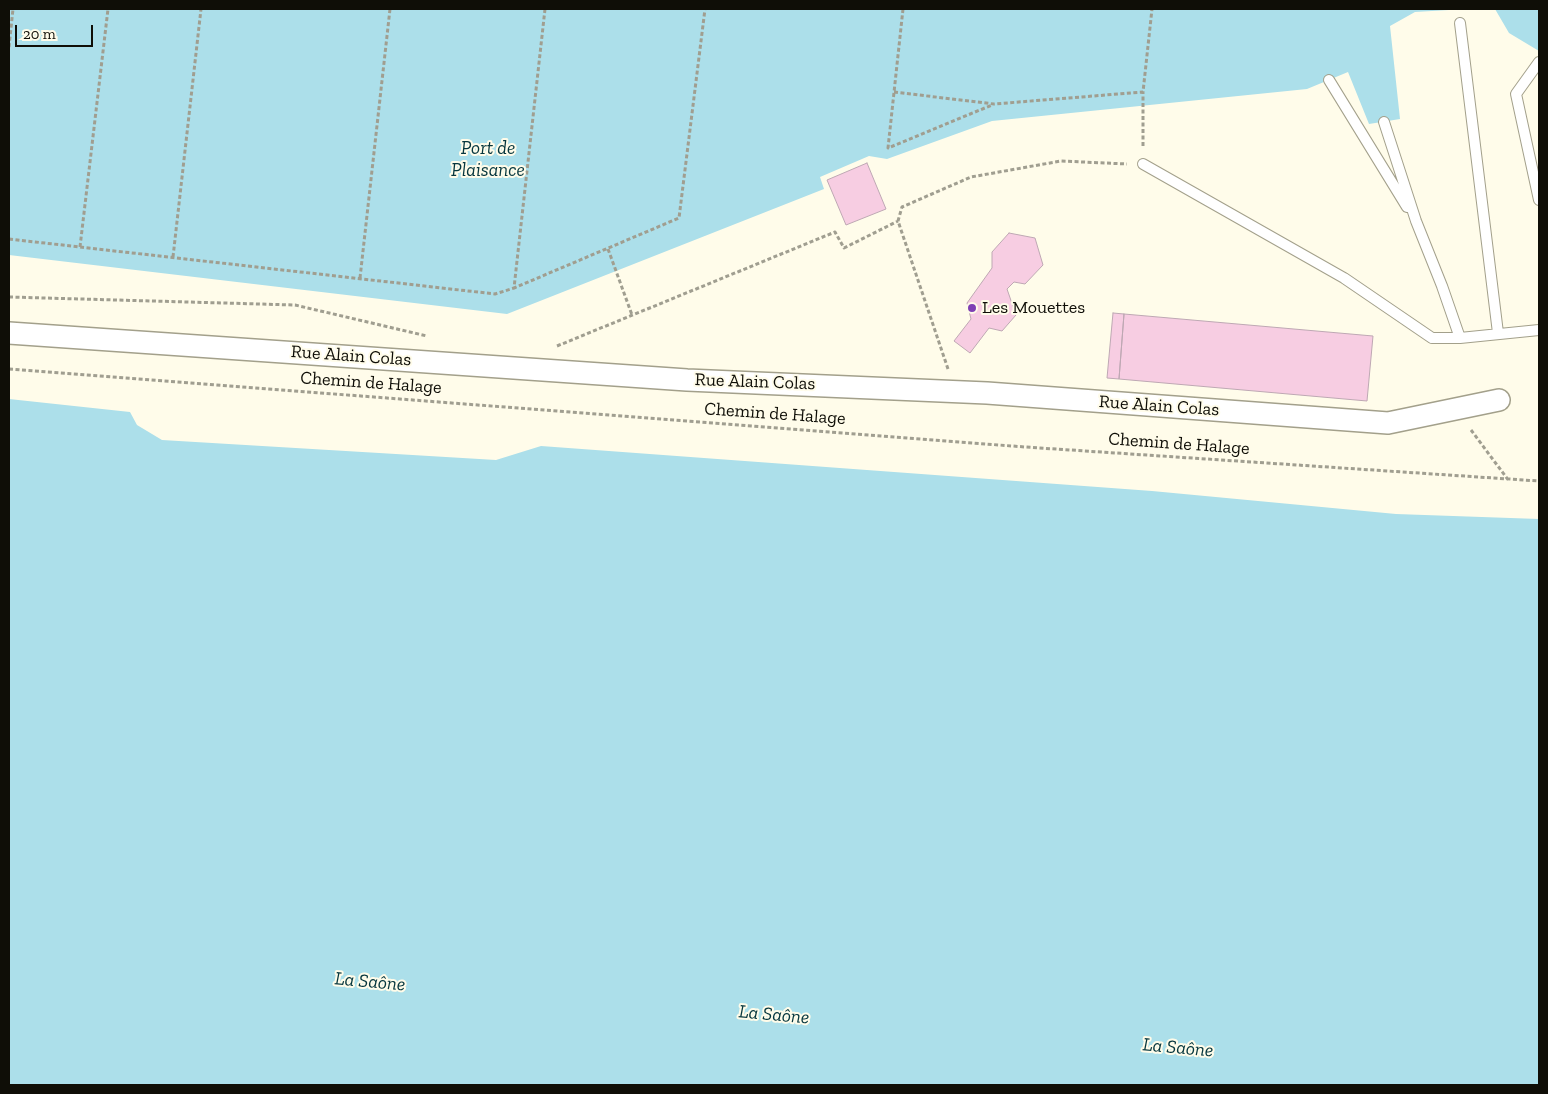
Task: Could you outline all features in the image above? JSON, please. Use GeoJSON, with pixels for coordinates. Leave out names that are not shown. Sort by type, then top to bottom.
{"type":"FeatureCollection","features":[{"type":"Feature","properties":{"kind":"street","name":"Rue Alain Colas"},"geometry":{"type":"LineString","coordinates":[[9,332],[687,380],[953,391],[1388,423],[1499,400]]}},
{"type":"Feature","properties":{"kind":"lane"},"geometry":{"type":"LineString","coordinates":[[1460,23],[1498,333]]}},
{"type":"Feature","properties":{"kind":"lane"},"geometry":{"type":"LineString","coordinates":[[1539,62],[1516,94],[1539,200]]}},
{"type":"Feature","properties":{"kind":"lane"},"geometry":{"type":"LineString","coordinates":[[1328,80],[1416,221]]}},
{"type":"Feature","properties":{"kind":"lane"},"geometry":{"type":"LineString","coordinates":[[1384,122],[1416,221],[1460,338]]}},
{"type":"Feature","properties":{"kind":"lane"},"geometry":{"type":"LineString","coordinates":[[1143,164],[1344,278],[1432,338],[1460,338],[1539,330]]}},
{"type":"Feature","properties":{"kind":"path"},"geometry":{"type":"LineString","coordinates":[[9,47],[13,9]]}},
{"type":"Feature","properties":{"kind":"path"},"geometry":{"type":"LineString","coordinates":[[80,247],[108,9]]}},
{"type":"Feature","properties":{"kind":"path"},"geometry":{"type":"LineString","coordinates":[[173,258],[201,9]]}},
{"type":"Feature","properties":{"kind":"path"},"geometry":{"type":"LineString","coordinates":[[360,278],[390,9]]}},
{"type":"Feature","properties":{"kind":"path"},"geometry":{"type":"LineString","coordinates":[[514,288],[544,9]]}},
{"type":"Feature","properties":{"kind":"path"},"geometry":{"type":"LineString","coordinates":[[9,239],[495,294],[514,288],[679,218],[704,9]]}},
{"type":"Feature","properties":{"kind":"path"},"geometry":{"type":"LineString","coordinates":[[904,9],[888,148],[994,104]]}},
{"type":"Feature","properties":{"kind":"path"},"geometry":{"type":"LineString","coordinates":[[953,391],[927,303],[898,221],[902,207],[971,178],[1061,161],[1143,164],[1143,92],[1152,9]]}},
{"type":"Feature","properties":{"kind":"path"},"geometry":{"type":"LineString","coordinates":[[894,92],[994,104],[1143,92]]}},
{"type":"Feature","properties":{"kind":"path"},"geometry":{"type":"LineString","coordinates":[[554,348],[835,232],[844,248],[898,221]]}},
{"type":"Feature","properties":{"kind":"path"},"geometry":{"type":"LineString","coordinates":[[608,249],[632,315]]}},
{"type":"Feature","properties":{"kind":"path"},"geometry":{"type":"LineString","coordinates":[[9,297],[295,305],[428,337]]}},
{"type":"Feature","properties":{"kind":"path","name":"Chemin de Halage"},"geometry":{"type":"LineString","coordinates":[[9,369],[1035,448],[1539,482]]}},
{"type":"Feature","properties":{"kind":"path"},"geometry":{"type":"LineString","coordinates":[[1456,409],[1509,481]]}},
{"type":"Feature","properties":{"kind":"water","name":"Port de Plaisance"},"geometry":{"type":"Polygon","coordinates":[[[9,9],[1466,9],[1415,12],[1390,26],[1400,119],[1369,124],[1348,72],[1307,89],[992,121],[887,159],[869,156],[820,177],[824,189],[507,314],[9,255],[9,9]]]}},
{"type":"Feature","properties":{"kind":"water"},"geometry":{"type":"Polygon","coordinates":[[[1495,9],[1539,9],[1539,51],[1509,33],[1495,9]]]}},
{"type":"Feature","properties":{"kind":"water","name":"La Saône"},"geometry":{"type":"Polygon","coordinates":[[[9,399],[130,412],[137,425],[162,440],[496,460],[541,446],[1152,491],[1396,514],[1539,519],[1539,1085],[9,1085],[9,399]]]}},
{"type":"Feature","properties":{"kind":"building"},"geometry":{"type":"Polygon","coordinates":[[[867,163],[886,209],[846,225],[827,180],[867,163]]]}},
{"type":"Feature","properties":{"kind":"building"},"geometry":{"type":"Polygon","coordinates":[[[1009,233],[1035,238],[1043,265],[1025,284],[1014,282],[1007,289],[1016,315],[1002,331],[989,328],[970,353],[954,341],[971,319],[967,303],[992,268],[992,252],[1009,233]]]}},
{"type":"Feature","properties":{"kind":"building"},"geometry":{"type":"Polygon","coordinates":[[[1113,313],[1124,314],[1119,379],[1107,378],[1113,313]]]}},
{"type":"Feature","properties":{"kind":"building"},"geometry":{"type":"Polygon","coordinates":[[[1124,314],[1373,336],[1367,401],[1119,379],[1124,314]]]}},
{"type":"Feature","properties":{"kind":"place","name":"Les Mouettes"},"geometry":{"type":"Point","coordinates":[972,308]}}]}
